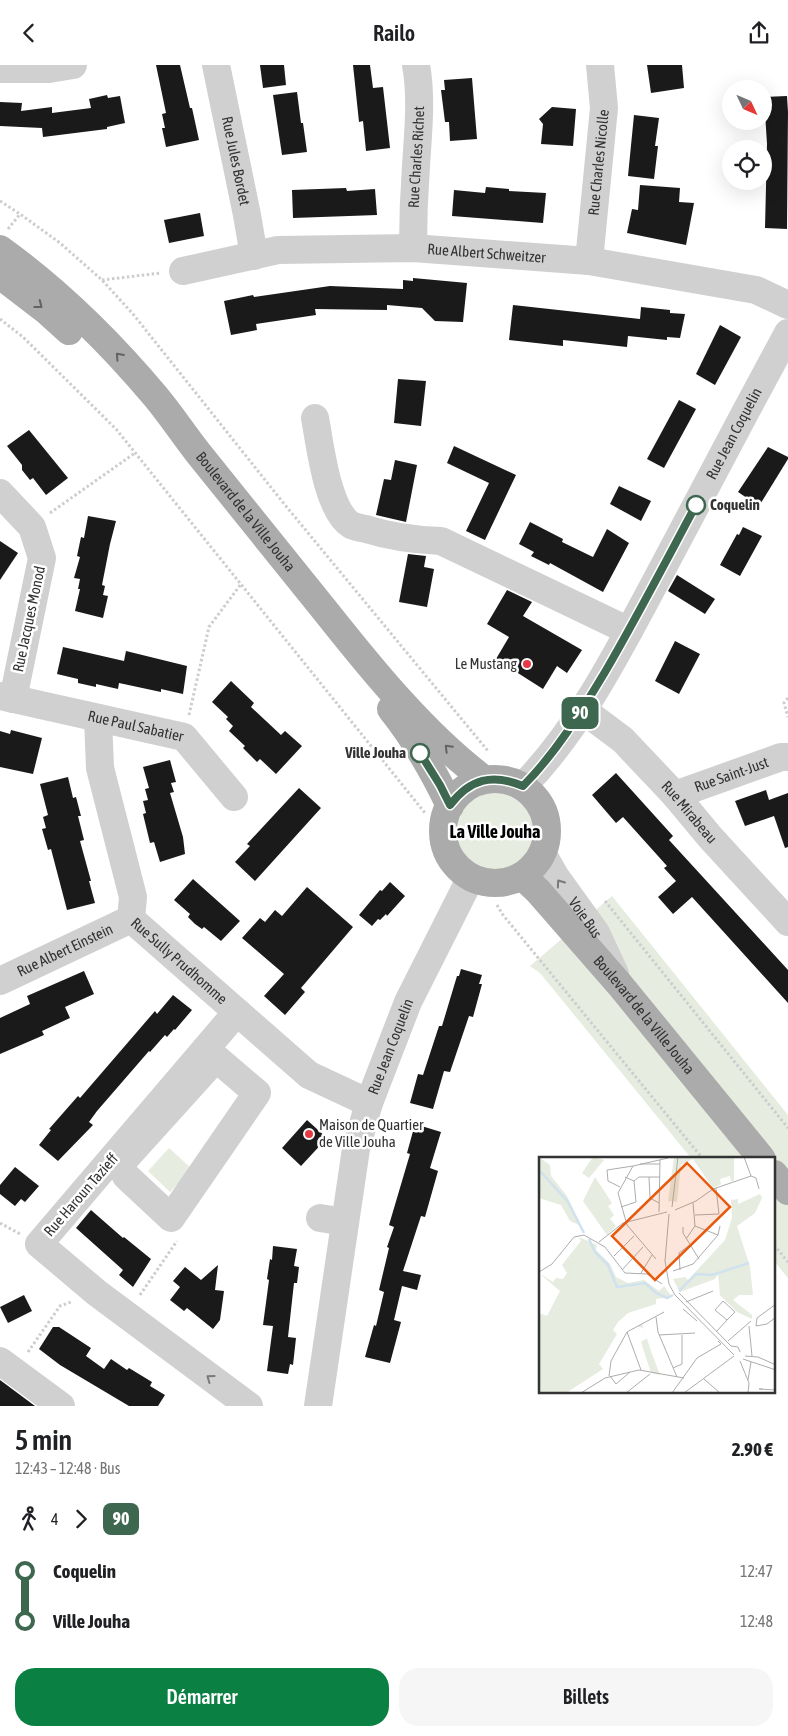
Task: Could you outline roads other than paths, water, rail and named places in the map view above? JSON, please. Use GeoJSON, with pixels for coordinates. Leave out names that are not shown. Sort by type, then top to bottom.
{"type":"FeatureCollection","features":[{"type":"Feature","properties":{"kind":"main road","name":"Boulevard de la Ville Jouha"},"geometry":{"type":"LineString","coordinates":[[2,241],[28,269],[91,326],[116,352],[157,398],[198,453],[366,662],[411,711],[466,765],[485,780]]}},
{"type":"Feature","properties":{"kind":"main road","name":"Boulevard de la Ville Jouha"},"geometry":{"type":"LineString","coordinates":[[0,275],[48,312],[78,339],[182,453],[401,721],[440,785],[438,809]]}},
{"type":"Feature","properties":{"kind":"main road"},"geometry":{"type":"LineString","coordinates":[[485,780],[510,781],[523,786],[535,796],[543,809],[547,824],[547,839],[542,853],[534,866],[522,876],[509,881],[495,883],[481,881],[469,876],[450,857],[443,831],[445,818],[438,809],[471,785],[485,780]]}},
{"type":"Feature","properties":{"kind":"main road","name":"Boulevard de la Ville Jouha"},"geometry":{"type":"LineString","coordinates":[[522,876],[538,891],[620,985],[760,1157]]}},
{"type":"Feature","properties":{"kind":"main road"},"geometry":{"type":"LineString","coordinates":[[776,1176],[788,1191]]}},
{"type":"Feature","properties":{"kind":"street"},"geometry":{"type":"LineString","coordinates":[[0,69],[49,69],[73,65]]}},
{"type":"Feature","properties":{"kind":"street","name":"Rue Jules Bordet"},"geometry":{"type":"LineString","coordinates":[[216,65],[254,256]]}},
{"type":"Feature","properties":{"kind":"street","name":"Rue Charles Richet"},"geometry":{"type":"LineString","coordinates":[[413,248],[413,209],[419,124],[416,65]]}},
{"type":"Feature","properties":{"kind":"street","name":"Rue Charles Nicolle"},"geometry":{"type":"LineString","coordinates":[[589,261],[604,108],[600,65]]}},
{"type":"Feature","properties":{"kind":"street","name":"Rue Albert Schweitzer"},"geometry":{"type":"LineString","coordinates":[[183,271],[278,250],[413,248],[589,261],[756,290],[788,305]]}},
{"type":"Feature","properties":{"kind":"street","name":"Rue Jean Coquelin"},"geometry":{"type":"LineString","coordinates":[[523,786],[538,771],[583,710],[629,631],[788,333]]}},
{"type":"Feature","properties":{"kind":"street"},"geometry":{"type":"LineString","coordinates":[[315,417],[329,488],[340,513],[351,525],[381,534],[412,540],[441,541],[629,631]]}},
{"type":"Feature","properties":{"kind":"street","name":"Rue Jacques Monod"},"geometry":{"type":"LineString","coordinates":[[0,493],[32,527],[42,558],[6,698]]}},
{"type":"Feature","properties":{"kind":"street","name":"Rue Paul Sabatier"},"geometry":{"type":"LineString","coordinates":[[6,698],[184,737],[234,797]]}},
{"type":"Feature","properties":{"kind":"street","name":"Rue Mirabeau"},"geometry":{"type":"LineString","coordinates":[[583,710],[623,740],[675,795],[710,837],[788,922]]}},
{"type":"Feature","properties":{"kind":"street","name":"Rue Sully Prudhomme"},"geometry":{"type":"LineString","coordinates":[[98,718],[100,768],[133,897],[131,919],[309,1075],[369,1103]]}},
{"type":"Feature","properties":{"kind":"street","name":"Rue Saint-Just"},"geometry":{"type":"LineString","coordinates":[[675,795],[781,757],[788,757]]}},
{"type":"Feature","properties":{"kind":"street","name":"Voie Bus"},"geometry":{"type":"LineString","coordinates":[[542,853],[555,875],[596,933],[620,985]]}},
{"type":"Feature","properties":{"kind":"street","name":"Rue Jean Coquelin"},"geometry":{"type":"LineString","coordinates":[[318,1406],[333,1220],[369,1103],[408,1002],[466,887],[469,876]]}},
{"type":"Feature","properties":{"kind":"street","name":"Rue Albert Einstein"},"geometry":{"type":"LineString","coordinates":[[0,981],[131,919]]}},
{"type":"Feature","properties":{"kind":"street","name":"Rue Haroun Tazieff"},"geometry":{"type":"LineString","coordinates":[[238,1011],[39,1244],[97,1293],[249,1406]]}},
{"type":"Feature","properties":{"kind":"street"},"geometry":{"type":"LineString","coordinates":[[216,1059],[257,1093],[171,1218],[126,1176],[122,1168],[122,1162],[216,1059]]}},
{"type":"Feature","properties":{"kind":"street"},"geometry":{"type":"LineString","coordinates":[[8,1366],[61,1406]]}},
{"type":"Feature","properties":{"kind":"place","name":"Coquelin"},"geometry":{"type":"Point","coordinates":[696,505]}},
{"type":"Feature","properties":{"kind":"place","name":"Le Mustang"},"geometry":{"type":"Point","coordinates":[527,664]}},
{"type":"Feature","properties":{"kind":"place","name":"Ville Jouha"},"geometry":{"type":"Point","coordinates":[420,753]}},
{"type":"Feature","properties":{"kind":"place","name":"Maison de Quartier de Ville Jouha"},"geometry":{"type":"Point","coordinates":[309,1134]}},
{"type":"Feature","properties":{"kind":"district","name":"La Ville Jouha"},"geometry":{"type":"Point","coordinates":[495,832]}}]}
